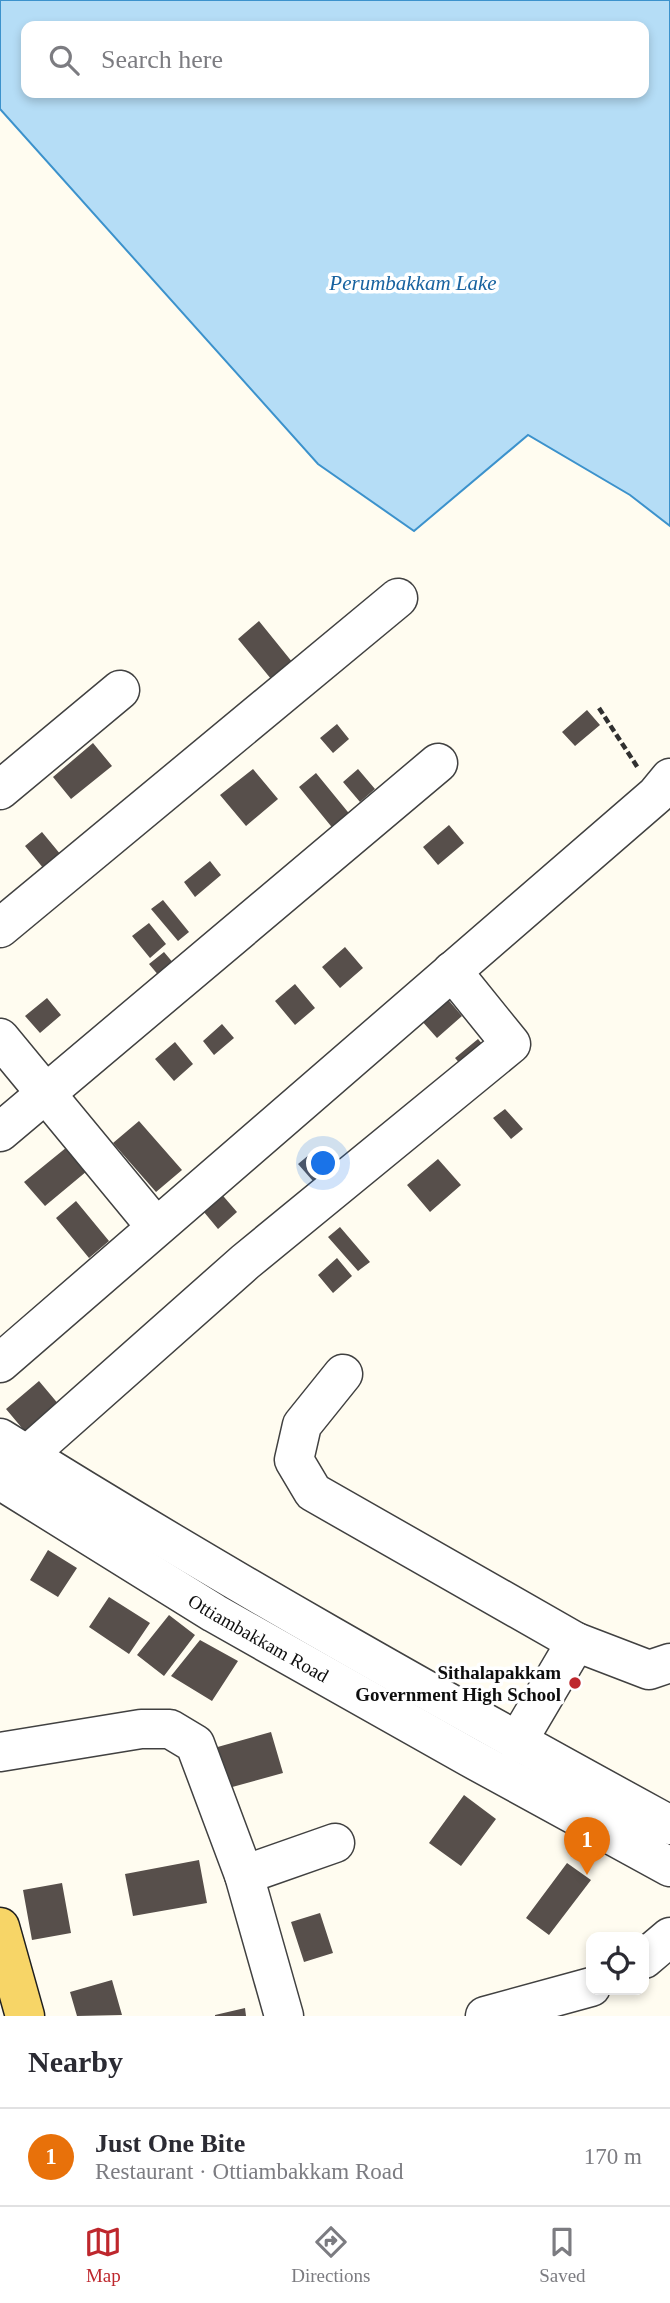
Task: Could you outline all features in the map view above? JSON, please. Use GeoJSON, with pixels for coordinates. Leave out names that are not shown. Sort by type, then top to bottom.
{"type":"FeatureCollection","features":[{"type":"Feature","properties":{"kind":"main road"},"geometry":{"type":"LineString","coordinates":[[0,1927],[25,2016]]}},
{"type":"Feature","properties":{"kind":"street"},"geometry":{"type":"LineString","coordinates":[[0,928],[398,598]]}},
{"type":"Feature","properties":{"kind":"street"},"geometry":{"type":"LineString","coordinates":[[0,790],[120,690]]}},
{"type":"Feature","properties":{"kind":"street"},"geometry":{"type":"LineString","coordinates":[[0,1132],[438,763]]}},
{"type":"Feature","properties":{"kind":"street"},"geometry":{"type":"LineString","coordinates":[[0,1363],[663,786]]}},
{"type":"Feature","properties":{"kind":"street"},"geometry":{"type":"LineString","coordinates":[[7,1463],[245,1262],[511,1044],[452,971]]}},
{"type":"Feature","properties":{"kind":"street"},"geometry":{"type":"LineString","coordinates":[[0,1038],[156,1227]]}},
{"type":"Feature","properties":{"kind":"street"},"geometry":{"type":"LineString","coordinates":[[343,1374],[302,1425],[294,1460],[313,1492],[576,1642],[649,1670],[670,1663]]}},
{"type":"Feature","properties":{"kind":"street","name":"Ottiambakkam Road"},"geometry":{"type":"LineString","coordinates":[[7,1463],[149,1531],[517,1742],[670,1825]]}},
{"type":"Feature","properties":{"kind":"street","name":"Ottiambakkam Road"},"geometry":{"type":"LineString","coordinates":[[7,1463],[214,1614],[670,1867]]}},
{"type":"Feature","properties":{"kind":"street"},"geometry":{"type":"LineString","coordinates":[[517,1742],[576,1642]]}},
{"type":"Feature","properties":{"kind":"street"},"geometry":{"type":"LineString","coordinates":[[0,1752],[141,1729],[170,1729],[195,1744],[244,1875],[284,2016]]}},
{"type":"Feature","properties":{"kind":"street"},"geometry":{"type":"LineString","coordinates":[[244,1875],[335,1843]]}},
{"type":"Feature","properties":{"kind":"street"},"geometry":{"type":"LineString","coordinates":[[649,1955],[670,1937]]}},
{"type":"Feature","properties":{"kind":"street"},"geometry":{"type":"LineString","coordinates":[[485,2016],[586,1988]]}},
{"type":"Feature","properties":{"kind":"path"},"geometry":{"type":"LineString","coordinates":[[599,708],[663,786]]}},
{"type":"Feature","properties":{"kind":"water","name":"Perumbakkam Lake"},"geometry":{"type":"Polygon","coordinates":[[[0,0],[670,0],[670,526],[630,495],[528,435],[414,531],[318,464],[0,109],[0,0]]]}},
{"type":"Feature","properties":{"kind":"building"},"geometry":{"type":"Polygon","coordinates":[[[259,621],[297,668],[276,685],[238,639],[259,621]]]}},
{"type":"Feature","properties":{"kind":"building"},"geometry":{"type":"Polygon","coordinates":[[[587,710],[600,725],[575,746],[562,732],[587,710]]]}},
{"type":"Feature","properties":{"kind":"building"},"geometry":{"type":"Polygon","coordinates":[[[337,724],[349,739],[333,753],[320,738],[337,724]]]}},
{"type":"Feature","properties":{"kind":"building"},"geometry":{"type":"Polygon","coordinates":[[[93,743],[112,766],[71,799],[53,777],[93,743]]]}},
{"type":"Feature","properties":{"kind":"building"},"geometry":{"type":"Polygon","coordinates":[[[253,769],[278,799],[246,826],[220,795],[253,769]]]}},
{"type":"Feature","properties":{"kind":"building"},"geometry":{"type":"Polygon","coordinates":[[[358,769],[375,789],[360,802],[343,782],[358,769]]]}},
{"type":"Feature","properties":{"kind":"building"},"geometry":{"type":"Polygon","coordinates":[[[316,773],[352,817],[335,831],[299,787],[316,773]]]}},
{"type":"Feature","properties":{"kind":"building"},"geometry":{"type":"Polygon","coordinates":[[[449,825],[464,843],[438,865],[423,847],[449,825]]]}},
{"type":"Feature","properties":{"kind":"building"},"geometry":{"type":"Polygon","coordinates":[[[42,832],[61,855],[44,869],[25,846],[42,832]]]}},
{"type":"Feature","properties":{"kind":"building"},"geometry":{"type":"Polygon","coordinates":[[[210,861],[221,875],[195,897],[184,882],[210,861]]]}},
{"type":"Feature","properties":{"kind":"building"},"geometry":{"type":"Polygon","coordinates":[[[163,900],[189,932],[178,941],[151,909],[163,900]]]}},
{"type":"Feature","properties":{"kind":"building"},"geometry":{"type":"Polygon","coordinates":[[[149,923],[166,944],[150,958],[132,936],[149,923]]]}},
{"type":"Feature","properties":{"kind":"building"},"geometry":{"type":"Polygon","coordinates":[[[345,947],[363,968],[340,988],[322,967],[345,947]]]}},
{"type":"Feature","properties":{"kind":"building"},"geometry":{"type":"Polygon","coordinates":[[[164,952],[180,971],[165,983],[149,964],[164,952]]]}},
{"type":"Feature","properties":{"kind":"building"},"geometry":{"type":"Polygon","coordinates":[[[295,984],[315,1008],[295,1025],[275,1001],[295,984]]]}},
{"type":"Feature","properties":{"kind":"building"},"geometry":{"type":"Polygon","coordinates":[[[439,989],[462,1016],[437,1038],[413,1011],[439,989]]]}},
{"type":"Feature","properties":{"kind":"building"},"geometry":{"type":"Polygon","coordinates":[[[47,998],[61,1015],[40,1033],[25,1016],[47,998]]]}},
{"type":"Feature","properties":{"kind":"building"},"geometry":{"type":"Polygon","coordinates":[[[222,1024],[234,1038],[214,1055],[203,1041],[222,1024]]]}},
{"type":"Feature","properties":{"kind":"building"},"geometry":{"type":"Polygon","coordinates":[[[478,1039],[491,1054],[469,1074],[455,1058],[478,1039]]]}},
{"type":"Feature","properties":{"kind":"building"},"geometry":{"type":"Polygon","coordinates":[[[175,1042],[193,1064],[174,1081],[155,1059],[175,1042]]]}},
{"type":"Feature","properties":{"kind":"building"},"geometry":{"type":"Polygon","coordinates":[[[505,1109],[523,1129],[511,1139],[493,1118],[505,1109]]]}},
{"type":"Feature","properties":{"kind":"building"},"geometry":{"type":"Polygon","coordinates":[[[139,1121],[182,1170],[156,1192],[113,1143],[139,1121]]]}},
{"type":"Feature","properties":{"kind":"building"},"geometry":{"type":"Polygon","coordinates":[[[67,1147],[87,1171],[45,1206],[24,1182],[67,1147]]]}},
{"type":"Feature","properties":{"kind":"building"},"geometry":{"type":"Polygon","coordinates":[[[316,1149],[338,1174],[320,1189],[298,1164],[316,1149]]]}},
{"type":"Feature","properties":{"kind":"building"},"geometry":{"type":"Polygon","coordinates":[[[438,1159],[461,1185],[430,1212],[407,1185],[438,1159]]]}},
{"type":"Feature","properties":{"kind":"building"},"geometry":{"type":"Polygon","coordinates":[[[218,1190],[237,1212],[218,1229],[199,1206],[218,1190]]]}},
{"type":"Feature","properties":{"kind":"building"},"geometry":{"type":"Polygon","coordinates":[[[76,1201],[109,1241],[89,1258],[56,1218],[76,1201]]]}},
{"type":"Feature","properties":{"kind":"building"},"geometry":{"type":"Polygon","coordinates":[[[340,1227],[370,1262],[358,1271],[328,1237],[340,1227]]]}},
{"type":"Feature","properties":{"kind":"building"},"geometry":{"type":"Polygon","coordinates":[[[337,1258],[352,1276],[333,1293],[318,1275],[337,1258]]]}},
{"type":"Feature","properties":{"kind":"building"},"geometry":{"type":"Polygon","coordinates":[[[39,1381],[60,1406],[27,1434],[6,1409],[39,1381]]]}},
{"type":"Feature","properties":{"kind":"building"},"geometry":{"type":"Polygon","coordinates":[[[48,1550],[77,1568],[58,1597],[30,1580],[48,1550]]]}},
{"type":"Feature","properties":{"kind":"building"},"geometry":{"type":"Polygon","coordinates":[[[109,1597],[150,1623],[129,1654],[89,1627],[109,1597]]]}},
{"type":"Feature","properties":{"kind":"building"},"geometry":{"type":"Polygon","coordinates":[[[169,1615],[195,1635],[164,1676],[137,1655],[169,1615]]]}},
{"type":"Feature","properties":{"kind":"building"},"geometry":{"type":"Polygon","coordinates":[[[200,1640],[238,1661],[212,1701],[171,1676],[200,1640]]]}},
{"type":"Feature","properties":{"kind":"building"},"geometry":{"type":"Polygon","coordinates":[[[271,1732],[283,1773],[225,1789],[214,1748],[271,1732]]]}},
{"type":"Feature","properties":{"kind":"building"},"geometry":{"type":"Polygon","coordinates":[[[464,1795],[496,1819],[461,1866],[429,1843],[464,1795]]]}},
{"type":"Feature","properties":{"kind":"building"},"geometry":{"type":"Polygon","coordinates":[[[199,1860],[207,1903],[133,1916],[125,1874],[199,1860]]]}},
{"type":"Feature","properties":{"kind":"building"},"geometry":{"type":"Polygon","coordinates":[[[567,1863],[591,1880],[549,1935],[526,1918],[567,1863]]]}},
{"type":"Feature","properties":{"kind":"building"},"geometry":{"type":"Polygon","coordinates":[[[62,1883],[71,1933],[32,1940],[23,1890],[62,1883]]]}},
{"type":"Feature","properties":{"kind":"building"},"geometry":{"type":"Polygon","coordinates":[[[320,1913],[333,1953],[304,1962],[291,1922],[320,1913]]]}},
{"type":"Feature","properties":{"kind":"building"},"geometry":{"type":"Polygon","coordinates":[[[112,1980],[122,2015],[77,2016],[70,1992],[112,1980]]]}},
{"type":"Feature","properties":{"kind":"building"},"geometry":{"type":"Polygon","coordinates":[[[245,2008],[246,2016],[215,2016],[215,2015],[245,2008]]]}},
{"type":"Feature","properties":{"kind":"place","name":"Sithalapakkam Government High School"},"geometry":{"type":"Point","coordinates":[575,1683]}},
{"type":"Feature","properties":{"kind":"place","name":"Just One Bite"},"geometry":{"type":"Point","coordinates":[587,1875]}}]}
